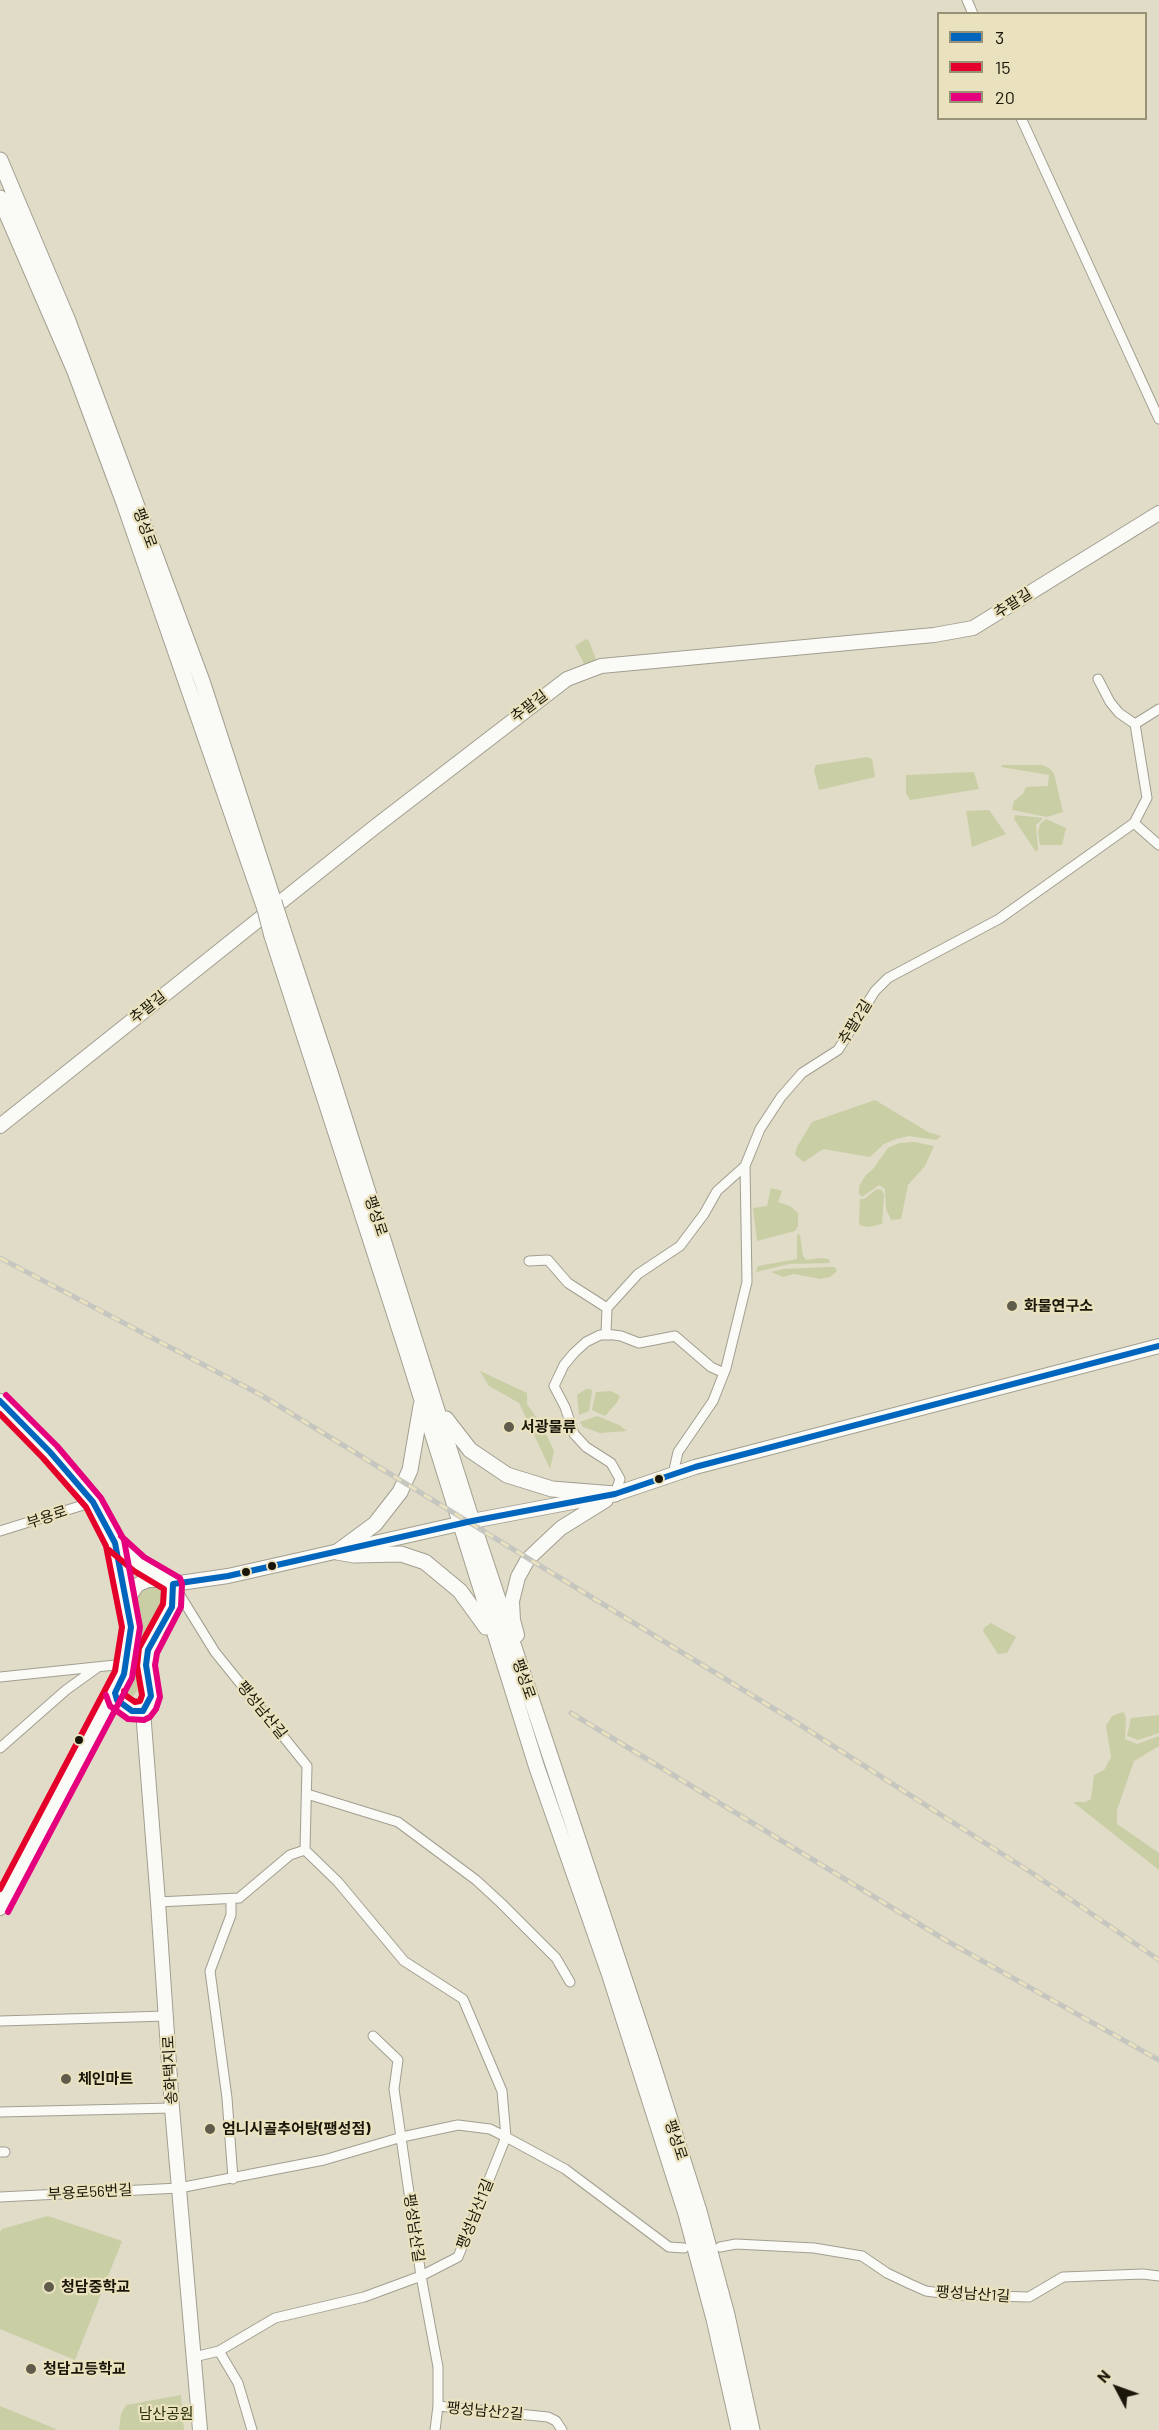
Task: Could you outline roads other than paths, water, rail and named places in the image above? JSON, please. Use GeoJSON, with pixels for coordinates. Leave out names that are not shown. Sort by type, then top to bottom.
{"type":"FeatureCollection","features":[{"type":"Feature","properties":{"kind":"main road","name":"팽성로"},"geometry":{"type":"LineString","coordinates":[[0,160],[68,321],[194,659],[269,906]]}},
{"type":"Feature","properties":{"kind":"main road","name":"팽성로"},"geometry":{"type":"LineString","coordinates":[[0,198],[74,369],[269,906],[510,1662],[699,2211],[727,2315],[752,2430]]}},
{"type":"Feature","properties":{"kind":"main road"},"geometry":{"type":"LineString","coordinates":[[429,1402],[470,1450],[507,1475],[552,1489],[615,1494]]}},
{"type":"Feature","properties":{"kind":"main road"},"geometry":{"type":"LineString","coordinates":[[337,1552],[375,1524],[400,1492],[429,1402]]}},
{"type":"Feature","properties":{"kind":"main road"},"geometry":{"type":"LineString","coordinates":[[337,1552],[354,1555],[401,1554],[417,1558],[432,1567],[460,1591],[477,1612],[510,1662]]}},
{"type":"Feature","properties":{"kind":"main road","name":"팽성로"},"geometry":{"type":"LineString","coordinates":[[510,1662],[537,1768],[609,1973],[686,2214],[714,2319],[739,2430]]}},
{"type":"Feature","properties":{"kind":"street"},"geometry":{"type":"LineString","coordinates":[[1023,120],[1159,418]]}},
{"type":"Feature","properties":{"kind":"street","name":"추팔길"},"geometry":{"type":"LineString","coordinates":[[0,1125],[385,819],[567,679],[601,666],[934,635],[973,628],[1159,513]]}},
{"type":"Feature","properties":{"kind":"street"},"geometry":{"type":"LineString","coordinates":[[1098,679],[1110,702],[1119,713],[1135,724],[1159,710]]}},
{"type":"Feature","properties":{"kind":"street","name":"추팔2길"},"geometry":{"type":"LineString","coordinates":[[673,1474],[678,1452],[713,1401],[724,1373],[747,1282],[745,1166],[760,1129],[781,1097],[802,1073],[838,1050],[875,990],[888,978],[999,919],[1134,824],[1147,798],[1135,724]]}},
{"type":"Feature","properties":{"kind":"street"},"geometry":{"type":"LineString","coordinates":[[1134,824],[1159,845]]}},
{"type":"Feature","properties":{"kind":"street"},"geometry":{"type":"LineString","coordinates":[[724,1373],[711,1367],[675,1336],[639,1343],[621,1336],[606,1334],[607,1308],[638,1274],[680,1246],[705,1214],[717,1191],[745,1166]]}},
{"type":"Feature","properties":{"kind":"street"},"geometry":{"type":"LineString","coordinates":[[529,1261],[548,1260],[568,1283],[607,1308]]}},
{"type":"Feature","properties":{"kind":"street"},"geometry":{"type":"LineString","coordinates":[[510,1662],[522,1649],[513,1620],[512,1601],[522,1569],[548,1538],[578,1516],[615,1494],[621,1479],[610,1463],[586,1447],[574,1434],[565,1407],[554,1386],[564,1365],[586,1342],[600,1335],[612,1335]]}},
{"type":"Feature","properties":{"kind":"street"},"geometry":{"type":"LineString","coordinates":[[126,1602],[137,1585],[148,1580],[164,1580],[173,1584],[228,1576],[465,1523],[615,1494],[673,1474],[1159,1346]]}},
{"type":"Feature","properties":{"kind":"street"},"geometry":{"type":"LineString","coordinates":[[0,1401],[50,1452],[93,1502],[115,1543],[131,1627],[124,1674],[1,1906]]}},
{"type":"Feature","properties":{"kind":"street","name":"부용로"},"geometry":{"type":"LineString","coordinates":[[0,1531],[93,1502]]}},
{"type":"Feature","properties":{"kind":"street"},"geometry":{"type":"LineString","coordinates":[[115,1543],[139,1564],[173,1584]]}},
{"type":"Feature","properties":{"kind":"street","name":"송화택지로"},"geometry":{"type":"LineString","coordinates":[[173,1584],[172,1607],[148,1650],[146,1665],[151,1696],[148,1705],[142,1711],[172,2108],[200,2430]]}},
{"type":"Feature","properties":{"kind":"street","name":"팽성남산길"},"geometry":{"type":"LineString","coordinates":[[173,1584],[215,1652],[307,1766],[305,1850]]}},
{"type":"Feature","properties":{"kind":"street"},"geometry":{"type":"LineString","coordinates":[[0,1677],[125,1664]]}},
{"type":"Feature","properties":{"kind":"street"},"geometry":{"type":"LineString","coordinates":[[0,1748],[66,1690],[98,1667]]}},
{"type":"Feature","properties":{"kind":"street"},"geometry":{"type":"LineString","coordinates":[[115,1693],[117,1700],[132,1711],[142,1711]]}},
{"type":"Feature","properties":{"kind":"street"},"geometry":{"type":"LineString","coordinates":[[307,1794],[398,1822],[476,1880],[551,1953],[570,1982]]}},
{"type":"Feature","properties":{"kind":"street"},"geometry":{"type":"LineString","coordinates":[[158,1902],[238,1898],[290,1855],[305,1850],[338,1882],[404,1961],[463,1999],[502,2091],[506,2137],[565,2169],[669,2247],[684,2248]]}},
{"type":"Feature","properties":{"kind":"street"},"geometry":{"type":"LineString","coordinates":[[231,1899],[231,1915],[210,1971],[227,2098],[233,2179]]}},
{"type":"Feature","properties":{"kind":"street"},"geometry":{"type":"LineString","coordinates":[[0,2021],[166,2016]]}},
{"type":"Feature","properties":{"kind":"street","name":"팽성남산길"},"geometry":{"type":"LineString","coordinates":[[373,2036],[398,2060],[394,2089],[421,2276],[438,2367],[438,2406],[435,2430]]}},
{"type":"Feature","properties":{"kind":"street"},"geometry":{"type":"LineString","coordinates":[[0,2112],[172,2108]]}},
{"type":"Feature","properties":{"kind":"street","name":"부용로56번길"},"geometry":{"type":"LineString","coordinates":[[0,2197],[179,2188],[324,2160],[402,2137],[458,2125],[490,2129],[506,2137]]}},
{"type":"Feature","properties":{"kind":"street","name":"팽성남산1길"},"geometry":{"type":"LineString","coordinates":[[194,2357],[219,2351],[276,2318],[364,2297],[421,2276],[458,2257],[506,2137]]}},
{"type":"Feature","properties":{"kind":"street","name":"팽성남산1길"},"geometry":{"type":"LineString","coordinates":[[720,2247],[736,2244],[814,2248],[862,2256],[887,2273],[910,2284],[926,2290],[956,2295],[1029,2297],[1063,2277],[1143,2274],[1159,2277]]}},
{"type":"Feature","properties":{"kind":"street"},"geometry":{"type":"LineString","coordinates":[[219,2351],[238,2383],[252,2430]]}},
{"type":"Feature","properties":{"kind":"street","name":"팽성남산2길"},"geometry":{"type":"LineString","coordinates":[[438,2406],[548,2417],[556,2421],[562,2430]]}},
{"type":"Feature","properties":{"kind":"railway"},"geometry":{"type":"LineString","coordinates":[[0,1258],[261,1395],[794,1721],[1032,1873],[1159,1960]]}},
{"type":"Feature","properties":{"kind":"railway"},"geometry":{"type":"LineString","coordinates":[[571,1713],[947,1941],[1159,2060]]}},
{"type":"Feature","properties":{"kind":"place","name":"화물연구소"},"geometry":{"type":"Point","coordinates":[1012,1306]}},
{"type":"Feature","properties":{"kind":"place","name":"서광물류"},"geometry":{"type":"Point","coordinates":[509,1427]}},
{"type":"Feature","properties":{"kind":"place","name":"체인마트"},"geometry":{"type":"Point","coordinates":[66,2079]}},
{"type":"Feature","properties":{"kind":"place","name":"엄니시골추어탕(팽성점)"},"geometry":{"type":"Point","coordinates":[210,2129]}},
{"type":"Feature","properties":{"kind":"place","name":"청담중학교"},"geometry":{"type":"Point","coordinates":[49,2287]}},
{"type":"Feature","properties":{"kind":"place","name":"청담고등학교"},"geometry":{"type":"Point","coordinates":[31,2369]}},
{"type":"Feature","properties":{"kind":"park label","name":"남산공원"},"geometry":{"type":"Point","coordinates":[166,2414]}}]}
